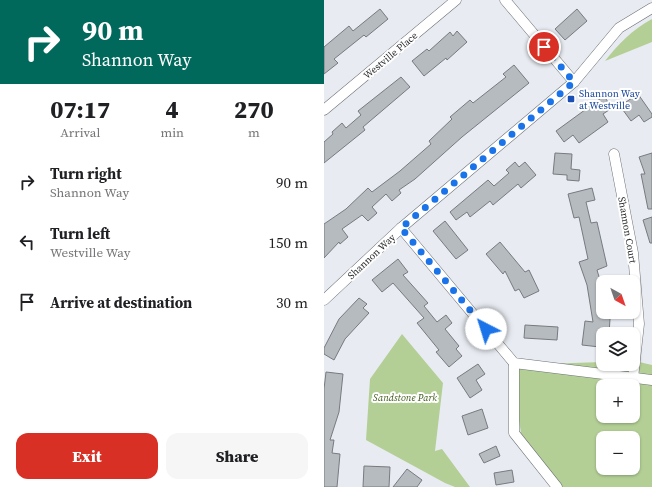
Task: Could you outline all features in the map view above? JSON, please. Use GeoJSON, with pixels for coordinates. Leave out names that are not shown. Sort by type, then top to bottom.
{"type":"FeatureCollection","features":[{"type":"Feature","properties":{"kind":"street","name":"Westville Place"},"geometry":{"type":"LineString","coordinates":[[324,110],[456,0]]}},
{"type":"Feature","properties":{"kind":"street"},"geometry":{"type":"LineString","coordinates":[[505,0],[574,82]]}},
{"type":"Feature","properties":{"kind":"street","name":"Shannon Way"},"geometry":{"type":"LineString","coordinates":[[324,300],[401,228],[574,82],[619,28],[652,8]]}},
{"type":"Feature","properties":{"kind":"street","name":"Shannon Court"},"geometry":{"type":"LineString","coordinates":[[614,154],[633,253],[639,324],[633,378]]}},
{"type":"Feature","properties":{"kind":"street"},"geometry":{"type":"LineString","coordinates":[[401,228],[514,363],[514,433],[557,487]]}},
{"type":"Feature","properties":{"kind":"street"},"geometry":{"type":"LineString","coordinates":[[514,363],[652,380]]}},
{"type":"Feature","properties":{"kind":"green space"},"geometry":{"type":"Polygon","coordinates":[[[652,19],[652,42],[605,61],[626,37],[638,27],[652,19]]]}},
{"type":"Feature","properties":{"kind":"green space","name":"Sandstone Park"},"geometry":{"type":"Polygon","coordinates":[[[402,334],[443,383],[435,451],[442,449],[470,487],[455,487],[445,483],[366,440],[370,379],[402,334]]]}},
{"type":"Feature","properties":{"kind":"green space"},"geometry":{"type":"Polygon","coordinates":[[[596,362],[596,371],[640,371],[640,362],[652,365],[652,487],[559,487],[522,439],[510,365],[596,362]]]}},
{"type":"Feature","properties":{"kind":"building"},"geometry":{"type":"Polygon","coordinates":[[[380,9],[388,19],[366,37],[364,35],[334,59],[338,63],[324,74],[324,47],[349,26],[353,31],[380,9]]]}},
{"type":"Feature","properties":{"kind":"building"},"geometry":{"type":"Polygon","coordinates":[[[577,9],[587,21],[565,40],[555,29],[577,9]]]}},
{"type":"Feature","properties":{"kind":"building"},"geometry":{"type":"Polygon","coordinates":[[[457,31],[467,42],[447,60],[446,58],[424,76],[412,61],[427,49],[429,51],[450,32],[453,36],[457,31]]]}},
{"type":"Feature","properties":{"kind":"building"},"geometry":{"type":"Polygon","coordinates":[[[514,65],[529,83],[462,137],[415,179],[399,190],[401,193],[392,201],[386,194],[372,207],[377,213],[368,221],[362,215],[342,229],[348,237],[340,244],[339,242],[324,258],[324,224],[346,209],[368,188],[372,192],[400,171],[431,144],[429,141],[452,119],[450,117],[470,100],[473,103],[506,77],[503,74],[514,65]]]}},
{"type":"Feature","properties":{"kind":"building"},"geometry":{"type":"Polygon","coordinates":[[[401,77],[410,87],[363,127],[365,130],[324,163],[324,142],[333,134],[332,132],[342,123],[346,128],[361,115],[358,111],[401,77]]]}},
{"type":"Feature","properties":{"kind":"building"},"geometry":{"type":"Polygon","coordinates":[[[638,94],[652,114],[652,117],[644,122],[639,115],[631,121],[620,106],[638,94]]]}},
{"type":"Feature","properties":{"kind":"building"},"geometry":{"type":"Polygon","coordinates":[[[604,96],[612,108],[603,114],[608,122],[579,143],[573,135],[564,142],[556,131],[604,96]]]}},
{"type":"Feature","properties":{"kind":"building"},"geometry":{"type":"Polygon","coordinates":[[[555,153],[572,154],[571,169],[580,170],[579,181],[567,180],[567,175],[553,174],[555,153]]]}},
{"type":"Feature","properties":{"kind":"building"},"geometry":{"type":"Polygon","coordinates":[[[652,153],[652,209],[648,209],[641,174],[645,174],[639,157],[652,153]]]}},
{"type":"Feature","properties":{"kind":"building"},"geometry":{"type":"Polygon","coordinates":[[[515,162],[519,167],[525,162],[536,175],[521,188],[518,184],[493,205],[490,201],[470,217],[467,212],[456,220],[450,212],[488,180],[494,186],[509,173],[506,170],[515,162]]]}},
{"type":"Feature","properties":{"kind":"building"},"geometry":{"type":"Polygon","coordinates":[[[592,188],[595,200],[586,202],[591,223],[597,222],[607,266],[597,270],[598,275],[596,275],[596,319],[610,319],[609,327],[596,327],[596,347],[582,345],[585,321],[593,322],[587,285],[579,262],[588,259],[579,217],[574,218],[568,194],[592,188]]]}},
{"type":"Feature","properties":{"kind":"building"},"geometry":{"type":"Polygon","coordinates":[[[652,217],[652,243],[650,243],[643,220],[652,217]]]}},
{"type":"Feature","properties":{"kind":"building"},"geometry":{"type":"Polygon","coordinates":[[[445,221],[468,250],[456,259],[433,231],[445,221]]]}},
{"type":"Feature","properties":{"kind":"building"},"geometry":{"type":"Polygon","coordinates":[[[500,242],[525,272],[529,270],[539,291],[524,298],[519,289],[515,291],[505,271],[503,274],[486,254],[500,242]]]}},
{"type":"Feature","properties":{"kind":"building"},"geometry":{"type":"Polygon","coordinates":[[[398,259],[408,272],[403,275],[428,303],[424,306],[437,322],[446,315],[452,323],[445,329],[459,346],[456,349],[462,356],[449,367],[436,352],[439,350],[417,323],[424,318],[393,283],[382,292],[372,280],[398,259]]]}},
{"type":"Feature","properties":{"kind":"building"},"geometry":{"type":"Polygon","coordinates":[[[359,298],[367,304],[363,308],[369,313],[345,339],[334,360],[324,354],[324,348],[339,319],[359,298]]]}},
{"type":"Feature","properties":{"kind":"building"},"geometry":{"type":"Polygon","coordinates":[[[525,325],[558,327],[557,340],[524,338],[525,325]]]}},
{"type":"Feature","properties":{"kind":"building"},"geometry":{"type":"Polygon","coordinates":[[[478,364],[485,374],[476,380],[482,390],[470,398],[457,378],[478,364]]]}},
{"type":"Feature","properties":{"kind":"building"},"geometry":{"type":"Polygon","coordinates":[[[326,372],[343,374],[339,412],[330,440],[334,440],[332,453],[340,454],[337,487],[324,487],[324,389],[326,372]]]}},
{"type":"Feature","properties":{"kind":"building"},"geometry":{"type":"Polygon","coordinates":[[[482,409],[488,428],[468,435],[462,416],[482,409]]]}},
{"type":"Feature","properties":{"kind":"building"},"geometry":{"type":"Polygon","coordinates":[[[496,446],[500,456],[484,463],[479,454],[496,446]]]}},
{"type":"Feature","properties":{"kind":"building"},"geometry":{"type":"Polygon","coordinates":[[[364,466],[390,467],[389,487],[363,487],[364,466]]]}},
{"type":"Feature","properties":{"kind":"building"},"geometry":{"type":"Polygon","coordinates":[[[407,469],[422,480],[417,487],[393,487],[407,469]]]}},
{"type":"Feature","properties":{"kind":"building"},"geometry":{"type":"Polygon","coordinates":[[[512,470],[514,482],[496,485],[494,473],[512,470]]]}},
{"type":"Feature","properties":{"kind":"place","name":"Shannon Way at Westville"},"geometry":{"type":"Point","coordinates":[571,99]}},
{"type":"Feature","properties":{"kind":"route"},"geometry":{"type":"LineString","coordinates":[[486,329],[401,228],[574,82],[544,47]]}}]}
